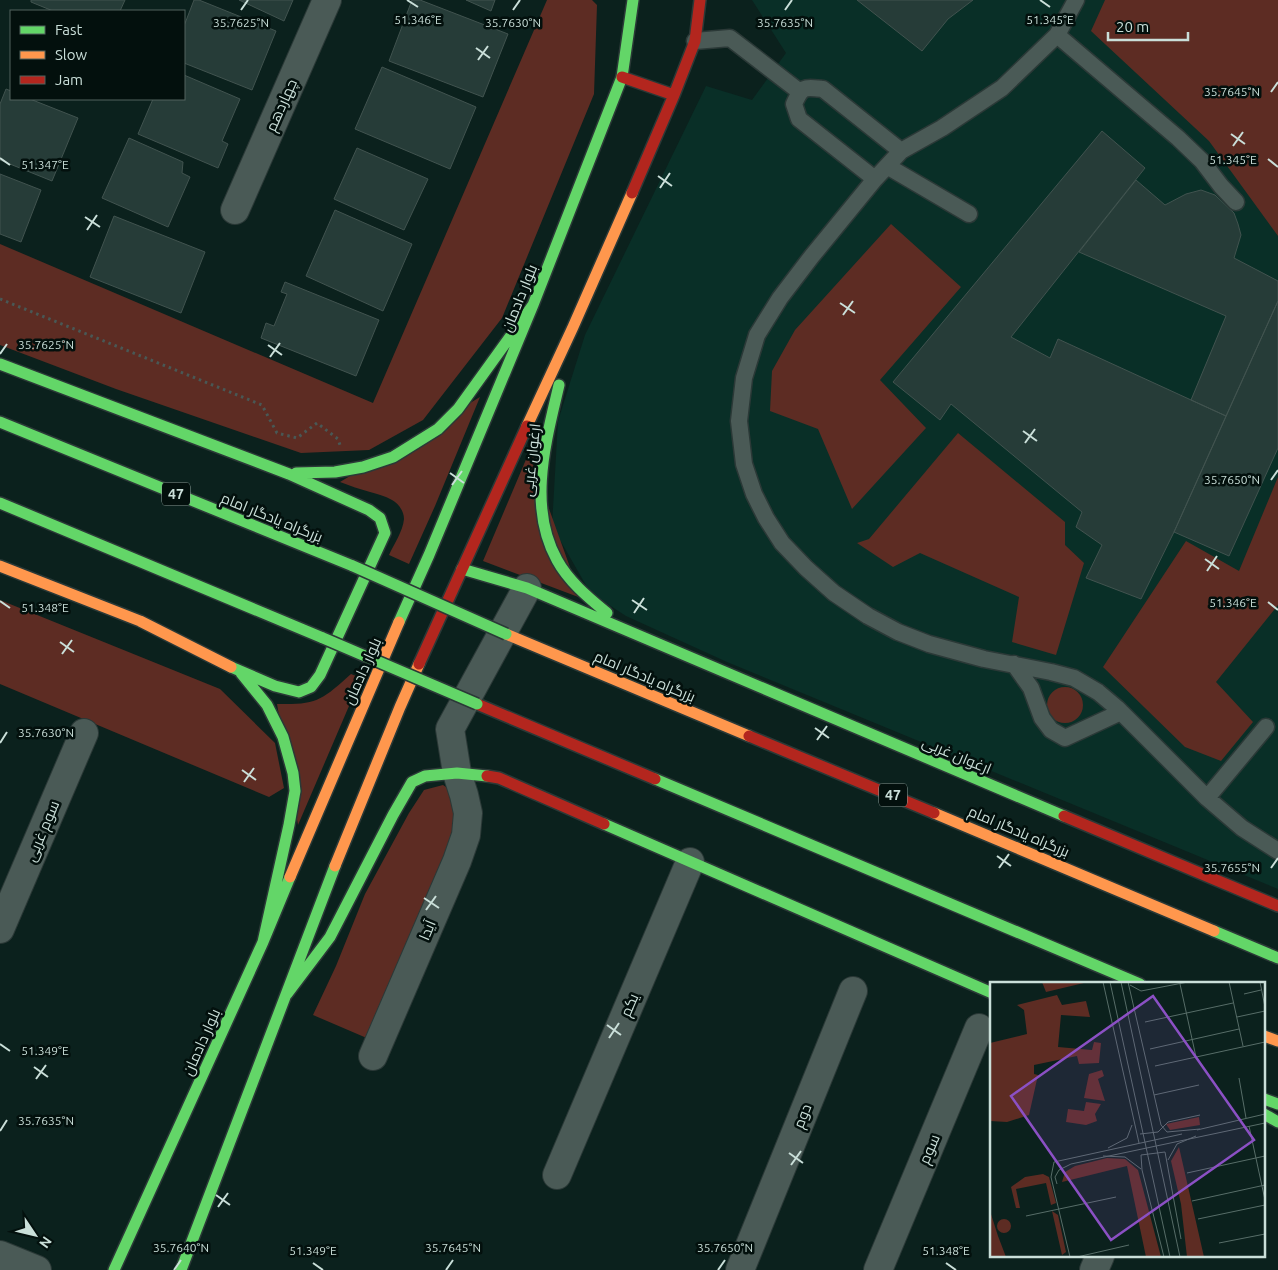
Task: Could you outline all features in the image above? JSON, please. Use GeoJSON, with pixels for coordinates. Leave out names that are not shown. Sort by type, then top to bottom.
{"type":"FeatureCollection","features":[{"type":"Feature","properties":{"kind":"main road","name":"بلوار دادمان"},"geometry":{"type":"LineString","coordinates":[[114,1270],[263,942],[368,694],[430,554],[533,305],[622,77],[633,0]]}},
{"type":"Feature","properties":{"kind":"main road"},"geometry":{"type":"LineString","coordinates":[[181,1270],[331,875],[397,716],[573,327],[674,95],[695,41],[700,0]]}},
{"type":"Feature","properties":{"kind":"main road"},"geometry":{"type":"LineString","coordinates":[[622,77],[674,95]]}},
{"type":"Feature","properties":{"kind":"main road"},"geometry":{"type":"LineString","coordinates":[[289,474],[335,472],[363,468],[409,448],[438,429],[458,409],[533,305]]}},
{"type":"Feature","properties":{"kind":"main road","name":"ارغوان غربی"},"geometry":{"type":"LineString","coordinates":[[573,327],[546,441],[541,503],[544,523],[557,560],[567,575],[579,589],[625,629]]}},
{"type":"Feature","properties":{"kind":"main road"},"geometry":{"type":"LineString","coordinates":[[0,364],[289,474],[369,510],[380,518],[385,533],[320,675],[311,687],[298,692],[275,686],[240,672],[140,621],[0,566]]}},
{"type":"Feature","properties":{"kind":"main road","name":"بزرگراه یادگار امام"},"geometry":{"type":"LineString","coordinates":[[0,422],[353,566],[506,634],[1278,958]]}},
{"type":"Feature","properties":{"kind":"main road"},"geometry":{"type":"LineString","coordinates":[[0,503],[324,638],[1135,982]]}},
{"type":"Feature","properties":{"kind":"main road","name":"ارغوان غربی"},"geometry":{"type":"LineString","coordinates":[[462,569],[528,588],[1278,906]]}},
{"type":"Feature","properties":{"kind":"main road"},"geometry":{"type":"LineString","coordinates":[[240,672],[267,706],[283,737],[293,773],[295,791],[263,942]]}},
{"type":"Feature","properties":{"kind":"main road"},"geometry":{"type":"LineString","coordinates":[[287,994],[330,937],[412,782],[425,776],[457,773],[499,778],[990,992]]}},
{"type":"Feature","properties":{"kind":"main road"},"geometry":{"type":"LineString","coordinates":[[1266,1037],[1278,1041]]}},
{"type":"Feature","properties":{"kind":"main road"},"geometry":{"type":"LineString","coordinates":[[1266,1100],[1278,1104]]}},
{"type":"Feature","properties":{"kind":"main road"},"geometry":{"type":"LineString","coordinates":[[1266,1115],[1278,1122]]}},
{"type":"Feature","properties":{"kind":"street","name":"چهاردهم"},"geometry":{"type":"LineString","coordinates":[[235,210],[327,0]]}},
{"type":"Feature","properties":{"kind":"street","name":"آیدا"},"geometry":{"type":"LineString","coordinates":[[373,1056],[457,861],[466,835],[468,813],[457,773],[450,729],[528,588]]}},
{"type":"Feature","properties":{"kind":"street","name":"سوم غربی"},"geometry":{"type":"LineString","coordinates":[[0,930],[84,733]]}},
{"type":"Feature","properties":{"kind":"street","name":"یکم"},"geometry":{"type":"LineString","coordinates":[[557,1175],[690,862]]}},
{"type":"Feature","properties":{"kind":"street","name":"دوم"},"geometry":{"type":"LineString","coordinates":[[740,1270],[853,991]]}},
{"type":"Feature","properties":{"kind":"street","name":"سوم"},"geometry":{"type":"LineString","coordinates":[[878,1270],[979,1028]]}},
{"type":"Feature","properties":{"kind":"street"},"geometry":{"type":"LineString","coordinates":[[0,1255],[37,1270]]}},
{"type":"Feature","properties":{"kind":"street"},"geometry":{"type":"LineString","coordinates":[[1094,1270],[1099,1258]]}},
{"type":"Feature","properties":{"kind":"lane"},"geometry":{"type":"LineString","coordinates":[[1076,0],[1056,36],[1002,88],[942,128],[901,151],[875,179],[780,298],[757,335],[744,378],[738,420],[744,464],[754,494],[782,543],[834,593],[868,616],[898,632],[929,644],[984,659],[1074,678],[1098,692],[1121,712],[1207,798],[1242,828],[1278,851]]}},
{"type":"Feature","properties":{"kind":"lane"},"geometry":{"type":"LineString","coordinates":[[1056,36],[1202,160],[1221,186],[1236,202]]}},
{"type":"Feature","properties":{"kind":"lane"},"geometry":{"type":"LineString","coordinates":[[695,41],[730,38],[800,92]]}},
{"type":"Feature","properties":{"kind":"lane"},"geometry":{"type":"LineString","coordinates":[[875,179],[799,119],[794,104],[800,92],[809,87],[824,89],[901,151]]}},
{"type":"Feature","properties":{"kind":"lane"},"geometry":{"type":"LineString","coordinates":[[887,166],[969,214]]}},
{"type":"Feature","properties":{"kind":"lane"},"geometry":{"type":"LineString","coordinates":[[1014,664],[1031,688],[1042,718],[1051,730],[1065,738],[1121,712]]}},
{"type":"Feature","properties":{"kind":"lane"},"geometry":{"type":"LineString","coordinates":[[1207,798],[1266,727]]}},
{"type":"Feature","properties":{"kind":"path"},"geometry":{"type":"LineString","coordinates":[[0,299],[262,406],[277,433],[297,438],[318,423],[338,439],[350,470]]}},
{"type":"Feature","properties":{"kind":"shaded area"},"geometry":{"type":"Polygon","coordinates":[[[547,0],[592,0],[597,5],[594,94],[502,318],[423,420],[369,450],[301,453],[116,389],[0,345],[0,244],[373,403],[547,0]]]}},
{"type":"Feature","properties":{"kind":"shaded area"},"geometry":{"type":"Polygon","coordinates":[[[752,0],[1278,0],[1278,889],[727,662],[626,616],[603,601],[587,587],[552,526],[558,421],[585,335],[706,86],[752,100],[786,53],[752,0]]]}},
{"type":"Feature","properties":{"kind":"shaded area"},"geometry":{"type":"Polygon","coordinates":[[[1105,0],[1278,0],[1278,236],[1209,141],[1091,31],[1105,0]]]}},
{"type":"Feature","properties":{"kind":"shaded area"},"geometry":{"type":"Polygon","coordinates":[[[891,224],[961,287],[880,380],[926,428],[852,509],[818,429],[770,411],[772,371],[795,330],[891,224]]]}},
{"type":"Feature","properties":{"kind":"shaded area"},"geometry":{"type":"Polygon","coordinates":[[[480,397],[409,564],[389,555],[403,524],[404,516],[400,508],[387,497],[340,482],[480,397]]]}},
{"type":"Feature","properties":{"kind":"shaded area"},"geometry":{"type":"Polygon","coordinates":[[[541,424],[533,464],[581,598],[483,561],[541,424]]]}},
{"type":"Feature","properties":{"kind":"shaded area"},"geometry":{"type":"Polygon","coordinates":[[[958,433],[1065,522],[1065,545],[1084,563],[1056,655],[1012,642],[1019,597],[920,553],[893,567],[857,543],[869,539],[958,433]]]}},
{"type":"Feature","properties":{"kind":"shaded area"},"geometry":{"type":"Polygon","coordinates":[[[1278,477],[1278,605],[1216,682],[1253,722],[1221,761],[1185,747],[1103,667],[1186,541],[1239,571],[1278,477]]]}},
{"type":"Feature","properties":{"kind":"shaded area"},"geometry":{"type":"Polygon","coordinates":[[[0,600],[220,689],[275,743],[284,788],[269,797],[0,684],[0,600]]]}},
{"type":"Feature","properties":{"kind":"shaded area"},"geometry":{"type":"Polygon","coordinates":[[[351,674],[361,678],[298,825],[277,704],[310,702],[318,699],[333,690],[351,674]]]}},
{"type":"Feature","properties":{"kind":"shaded area"},"geometry":{"type":"Polygon","coordinates":[[[1065,687],[1072,688],[1078,692],[1082,698],[1082,712],[1078,718],[1072,722],[1065,723],[1058,722],[1052,718],[1048,712],[1047,705],[1048,698],[1052,692],[1058,688],[1065,687]]]}},
{"type":"Feature","properties":{"kind":"shaded area"},"geometry":{"type":"Polygon","coordinates":[[[443,785],[452,791],[458,829],[369,1039],[313,1015],[336,966],[365,894],[409,813],[424,790],[443,785]]]}},
{"type":"Feature","properties":{"kind":"building"},"geometry":{"type":"Polygon","coordinates":[[[31,0],[125,0],[120,10],[51,10],[31,2],[31,0]]]}},
{"type":"Feature","properties":{"kind":"building"},"geometry":{"type":"Polygon","coordinates":[[[194,0],[199,0],[276,31],[252,90],[185,63],[185,23],[194,0]]]}},
{"type":"Feature","properties":{"kind":"building"},"geometry":{"type":"Polygon","coordinates":[[[239,0],[293,0],[284,21],[239,0]]]}},
{"type":"Feature","properties":{"kind":"building"},"geometry":{"type":"Polygon","coordinates":[[[412,0],[420,0],[508,34],[483,97],[389,61],[412,0]]]}},
{"type":"Feature","properties":{"kind":"building"},"geometry":{"type":"Polygon","coordinates":[[[466,0],[495,0],[491,11],[466,0]]]}},
{"type":"Feature","properties":{"kind":"building"},"geometry":{"type":"Polygon","coordinates":[[[857,0],[973,0],[948,19],[922,51],[857,0]]]}},
{"type":"Feature","properties":{"kind":"building"},"geometry":{"type":"Polygon","coordinates":[[[382,67],[476,107],[450,169],[355,129],[382,67]]]}},
{"type":"Feature","properties":{"kind":"building"},"geometry":{"type":"Polygon","coordinates":[[[185,75],[240,99],[222,141],[228,144],[218,168],[138,134],[153,100],[185,100],[185,75]]]}},
{"type":"Feature","properties":{"kind":"building"},"geometry":{"type":"Polygon","coordinates":[[[6,89],[10,91],[10,100],[33,100],[78,118],[52,181],[0,160],[0,104],[6,89]]]}},
{"type":"Feature","properties":{"kind":"building"},"geometry":{"type":"Polygon","coordinates":[[[1102,131],[1145,168],[1011,337],[1050,358],[1058,339],[1226,416],[1174,532],[1141,599],[1086,578],[1102,545],[1076,527],[1082,512],[951,404],[940,420],[893,382],[1102,131]]]}},
{"type":"Feature","properties":{"kind":"building"},"geometry":{"type":"Polygon","coordinates":[[[129,138],[183,162],[182,173],[190,177],[168,227],[102,198],[129,138]]]}},
{"type":"Feature","properties":{"kind":"building"},"geometry":{"type":"Polygon","coordinates":[[[357,148],[428,179],[404,230],[334,199],[357,148]]]}},
{"type":"Feature","properties":{"kind":"building"},"geometry":{"type":"Polygon","coordinates":[[[0,174],[41,190],[21,242],[0,234],[0,174]]]}},
{"type":"Feature","properties":{"kind":"building"},"geometry":{"type":"Polygon","coordinates":[[[1136,180],[1165,205],[1186,194],[1201,190],[1215,195],[1234,213],[1238,224],[1241,235],[1234,258],[1278,281],[1278,301],[1226,416],[1191,400],[1226,316],[1079,252],[1136,180]]]}},
{"type":"Feature","properties":{"kind":"building"},"geometry":{"type":"Polygon","coordinates":[[[335,210],[412,244],[383,311],[306,276],[335,210]]]}},
{"type":"Feature","properties":{"kind":"building"},"geometry":{"type":"Polygon","coordinates":[[[114,216],[205,252],[181,313],[90,277],[114,216]]]}},
{"type":"Feature","properties":{"kind":"building"},"geometry":{"type":"Polygon","coordinates":[[[285,282],[379,320],[356,376],[261,338],[266,323],[274,326],[287,294],[281,292],[285,282]]]}},
{"type":"Feature","properties":{"kind":"building"},"geometry":{"type":"Polygon","coordinates":[[[1278,301],[1278,448],[1229,556],[1174,532],[1278,301]]]}},
{"type":"Feature","properties":{"kind":"traffic: fast"},"geometry":{"type":"LineString","coordinates":[[399,622],[429,555],[533,305],[622,77],[633,0]]}},
{"type":"Feature","properties":{"kind":"traffic: fast"},"geometry":{"type":"LineString","coordinates":[[296,473],[335,472],[363,467],[393,457],[438,429],[458,409],[533,305]]}},
{"type":"Feature","properties":{"kind":"traffic: fast"},"geometry":{"type":"LineString","coordinates":[[0,364],[289,474],[369,510],[380,518],[385,533],[320,675],[311,687],[299,692],[275,686],[231,667]]}},
{"type":"Feature","properties":{"kind":"traffic: fast"},"geometry":{"type":"LineString","coordinates":[[559,385],[549,428],[542,473],[541,496],[543,518],[548,539],[562,568],[580,589],[607,613]]}},
{"type":"Feature","properties":{"kind":"traffic: fast"},"geometry":{"type":"LineString","coordinates":[[0,422],[353,566]]}},
{"type":"Feature","properties":{"kind":"traffic: fast"},"geometry":{"type":"LineString","coordinates":[[0,503],[323,638]]}},
{"type":"Feature","properties":{"kind":"traffic: fast"},"geometry":{"type":"LineString","coordinates":[[353,566],[506,634]]}},
{"type":"Feature","properties":{"kind":"traffic: fast"},"geometry":{"type":"LineString","coordinates":[[462,569],[527,588],[1064,816]]}},
{"type":"Feature","properties":{"kind":"traffic: fast"},"geometry":{"type":"LineString","coordinates":[[323,638],[477,704]]}},
{"type":"Feature","properties":{"kind":"traffic: fast"},"geometry":{"type":"LineString","coordinates":[[241,673],[267,705],[283,737],[293,773],[295,791],[263,942]]}},
{"type":"Feature","properties":{"kind":"traffic: fast"},"geometry":{"type":"LineString","coordinates":[[287,994],[330,937],[412,782],[425,776],[457,773],[487,776]]}},
{"type":"Feature","properties":{"kind":"traffic: fast"},"geometry":{"type":"LineString","coordinates":[[655,779],[1135,982]]}},
{"type":"Feature","properties":{"kind":"traffic: fast"},"geometry":{"type":"LineString","coordinates":[[604,824],[990,992]]}},
{"type":"Feature","properties":{"kind":"traffic: fast"},"geometry":{"type":"LineString","coordinates":[[181,1270],[335,866]]}},
{"type":"Feature","properties":{"kind":"traffic: fast"},"geometry":{"type":"LineString","coordinates":[[114,1270],[263,942],[290,877]]}},
{"type":"Feature","properties":{"kind":"traffic: fast"},"geometry":{"type":"LineString","coordinates":[[1214,931],[1278,958]]}},
{"type":"Feature","properties":{"kind":"traffic: fast"},"geometry":{"type":"LineString","coordinates":[[1266,1100],[1278,1104]]}},
{"type":"Feature","properties":{"kind":"traffic: fast"},"geometry":{"type":"LineString","coordinates":[[1266,1115],[1278,1122]]}},
{"type":"Feature","properties":{"kind":"traffic: slow"},"geometry":{"type":"LineString","coordinates":[[527,426],[632,193]]}},
{"type":"Feature","properties":{"kind":"traffic: slow"},"geometry":{"type":"LineString","coordinates":[[0,566],[140,621],[231,667]]}},
{"type":"Feature","properties":{"kind":"traffic: slow"},"geometry":{"type":"LineString","coordinates":[[290,877],[399,622]]}},
{"type":"Feature","properties":{"kind":"traffic: slow"},"geometry":{"type":"LineString","coordinates":[[506,634],[749,736]]}},
{"type":"Feature","properties":{"kind":"traffic: slow"},"geometry":{"type":"LineString","coordinates":[[335,866],[419,664]]}},
{"type":"Feature","properties":{"kind":"traffic: slow"},"geometry":{"type":"LineString","coordinates":[[934,813],[1214,931]]}},
{"type":"Feature","properties":{"kind":"traffic: slow"},"geometry":{"type":"LineString","coordinates":[[1266,1037],[1278,1041]]}},
{"type":"Feature","properties":{"kind":"traffic: jam"},"geometry":{"type":"LineString","coordinates":[[632,193],[695,41],[700,0]]}},
{"type":"Feature","properties":{"kind":"traffic: jam"},"geometry":{"type":"LineString","coordinates":[[622,77],[674,95]]}},
{"type":"Feature","properties":{"kind":"traffic: jam"},"geometry":{"type":"LineString","coordinates":[[419,664],[527,426]]}},
{"type":"Feature","properties":{"kind":"traffic: jam"},"geometry":{"type":"LineString","coordinates":[[477,704],[655,779]]}},
{"type":"Feature","properties":{"kind":"traffic: jam"},"geometry":{"type":"LineString","coordinates":[[749,736],[934,813]]}},
{"type":"Feature","properties":{"kind":"traffic: jam"},"geometry":{"type":"LineString","coordinates":[[487,776],[499,778],[604,824]]}},
{"type":"Feature","properties":{"kind":"traffic: jam"},"geometry":{"type":"LineString","coordinates":[[1064,816],[1278,906]]}}]}
